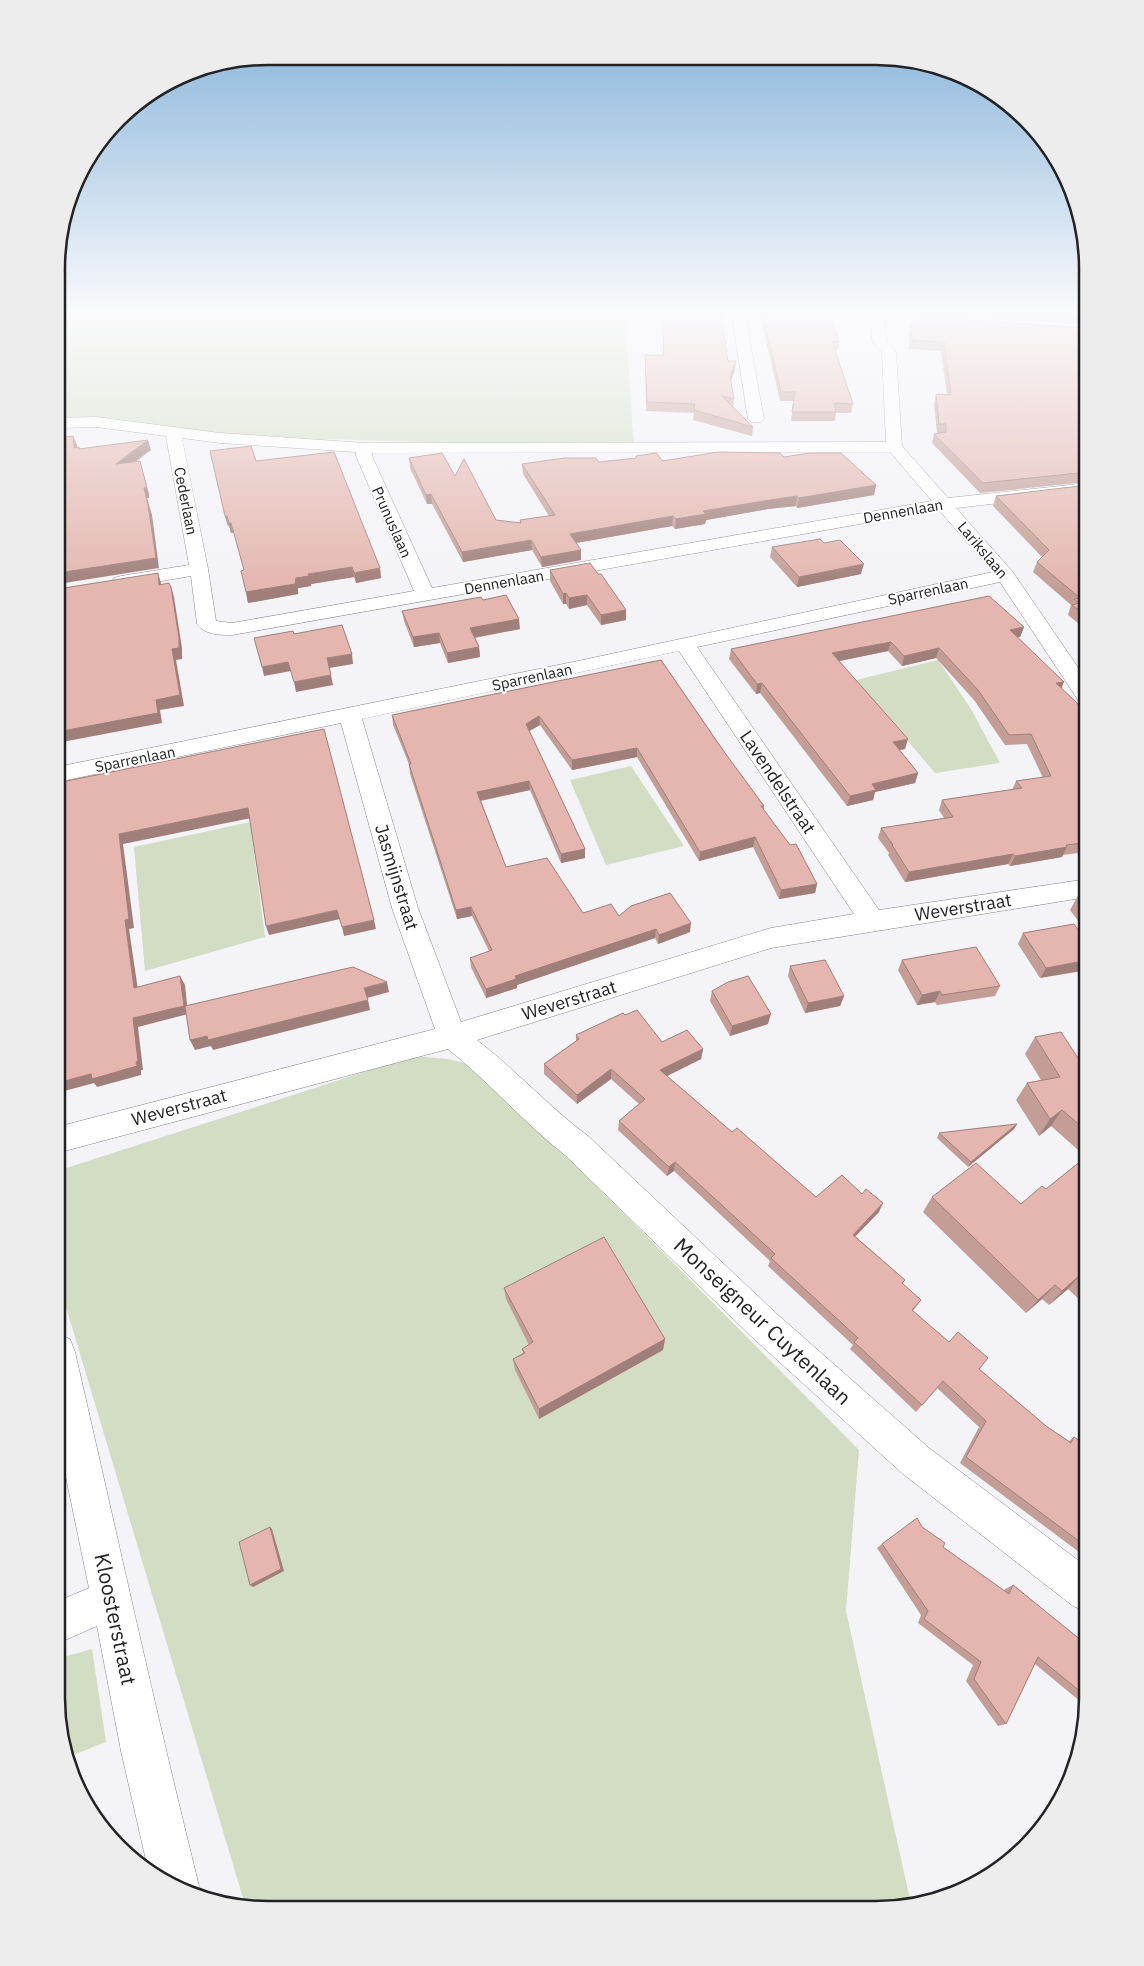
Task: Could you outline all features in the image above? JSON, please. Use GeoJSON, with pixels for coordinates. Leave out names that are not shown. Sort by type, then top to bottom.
{"type":"FeatureCollection","features":[{"type":"Feature","properties":{"kind":"street"},"geometry":{"type":"LineString","coordinates":[[754,407],[756,419]]}},
{"type":"Feature","properties":{"kind":"street"},"geometry":{"type":"LineString","coordinates":[[65,423],[96,422],[173,433],[274,443],[365,448],[894,447],[892,407]]}},
{"type":"Feature","properties":{"kind":"street","name":"Cederlaan"},"geometry":{"type":"LineString","coordinates":[[173,433],[199,569]]}},
{"type":"Feature","properties":{"kind":"street","name":"Larikslaan"},"geometry":{"type":"LineString","coordinates":[[894,447],[1006,575],[1079,684]]}},
{"type":"Feature","properties":{"kind":"street","name":"Prunuslaan"},"geometry":{"type":"LineString","coordinates":[[365,448],[364,456],[424,596]]}},
{"type":"Feature","properties":{"kind":"street","name":"Dennenlaan"},"geometry":{"type":"LineString","coordinates":[[199,569],[207,624],[218,629],[232,630],[944,504],[1079,489]]}},
{"type":"Feature","properties":{"kind":"street"},"geometry":{"type":"LineString","coordinates":[[105,585],[199,569]]}},
{"type":"Feature","properties":{"kind":"street","name":"Sparrenlaan"},"geometry":{"type":"LineString","coordinates":[[65,773],[350,716],[1006,575]]}},
{"type":"Feature","properties":{"kind":"street","name":"Lavendelstraat"},"geometry":{"type":"LineString","coordinates":[[684,644],[872,921]]}},
{"type":"Feature","properties":{"kind":"street","name":"Jasmijnstraat"},"geometry":{"type":"LineString","coordinates":[[350,716],[405,908],[452,1036]]}},
{"type":"Feature","properties":{"kind":"street","name":"Weverstraat"},"geometry":{"type":"LineString","coordinates":[[65,1138],[452,1036],[771,938],[1079,889]]}},
{"type":"Feature","properties":{"kind":"street","name":"Monseigneur Cuytenlaan"},"geometry":{"type":"LineString","coordinates":[[452,1036],[486,1063],[556,1130],[577,1146],[772,1333],[916,1461],[1079,1586]]}},
{"type":"Feature","properties":{"kind":"street","name":"Kloosterstraat"},"geometry":{"type":"LineString","coordinates":[[65,1388],[112,1599],[143,1751],[173,1877]]}},
{"type":"Feature","properties":{"kind":"street"},"geometry":{"type":"LineString","coordinates":[[65,1619],[112,1599]]}},
{"type":"Feature","properties":{"kind":"green space"},"geometry":{"type":"Polygon","coordinates":[[[65,407],[631,407],[634,448],[218,436],[112,418],[65,419],[65,407]]]}},
{"type":"Feature","properties":{"kind":"green space"},"geometry":{"type":"Polygon","coordinates":[[[938,660],[971,709],[1000,763],[935,773],[856,680],[938,660]]]}},
{"type":"Feature","properties":{"kind":"green space"},"geometry":{"type":"Polygon","coordinates":[[[631,766],[684,846],[606,865],[570,780],[631,766]]]}},
{"type":"Feature","properties":{"kind":"green space"},"geometry":{"type":"Polygon","coordinates":[[[250,822],[265,937],[145,971],[134,847],[250,822]]]}},
{"type":"Feature","properties":{"kind":"green space"},"geometry":{"type":"Polygon","coordinates":[[[414,1056],[448,1059],[469,1064],[562,1151],[859,1450],[846,1611],[910,1898],[889,1901],[255,1901],[243,1899],[65,1304],[65,1168],[414,1056]]]}},
{"type":"Feature","properties":{"kind":"green space"},"geometry":{"type":"Polygon","coordinates":[[[92,1649],[106,1742],[73,1755],[65,1711],[65,1656],[92,1649]]]}},
{"type":"Feature","properties":{"kind":"building"},"geometry":{"type":"Polygon","coordinates":[[[695,407],[733,407],[753,427],[694,410],[695,407]]]}},
{"type":"Feature","properties":{"kind":"building"},"geometry":{"type":"Polygon","coordinates":[[[793,407],[835,407],[836,412],[792,412],[793,407]]]}},
{"type":"Feature","properties":{"kind":"building"},"geometry":{"type":"Polygon","coordinates":[[[937,407],[1079,407],[1079,473],[983,483],[934,434],[946,432],[946,424],[939,424],[937,407]]]}},
{"type":"Feature","properties":{"kind":"building"},"geometry":{"type":"Polygon","coordinates":[[[73,436],[74,448],[79,447],[79,449],[148,440],[116,464],[140,461],[146,484],[146,488],[144,488],[156,558],[65,572],[65,437],[73,436]]]}},
{"type":"Feature","properties":{"kind":"building"},"geometry":{"type":"Polygon","coordinates":[[[251,446],[256,461],[334,452],[380,568],[354,573],[352,567],[308,574],[309,576],[296,578],[295,584],[246,592],[241,571],[244,570],[231,523],[229,523],[227,516],[225,516],[210,451],[251,446]]]}},
{"type":"Feature","properties":{"kind":"building"},"geometry":{"type":"Polygon","coordinates":[[[718,452],[780,453],[784,457],[810,453],[841,453],[876,485],[703,511],[706,514],[676,519],[673,516],[570,534],[581,550],[541,557],[531,540],[462,552],[431,494],[426,495],[409,458],[442,453],[455,476],[464,459],[496,520],[521,523],[520,520],[555,515],[522,464],[564,458],[596,458],[599,462],[636,458],[636,456],[656,453],[663,461],[718,452]]]}},
{"type":"Feature","properties":{"kind":"building"},"geometry":{"type":"Polygon","coordinates":[[[1079,486],[1079,597],[1037,562],[1049,550],[996,496],[1079,486]]]}},
{"type":"Feature","properties":{"kind":"building"},"geometry":{"type":"Polygon","coordinates":[[[820,539],[824,543],[840,540],[864,564],[799,577],[772,547],[820,539]]]}},
{"type":"Feature","properties":{"kind":"building"},"geometry":{"type":"Polygon","coordinates":[[[590,563],[598,574],[601,574],[626,610],[601,615],[587,595],[569,598],[566,593],[563,594],[550,570],[590,563]]]}},
{"type":"Feature","properties":{"kind":"building"},"geometry":{"type":"Polygon","coordinates":[[[158,573],[159,585],[169,583],[179,638],[179,648],[172,649],[180,695],[156,700],[158,713],[65,730],[65,588],[158,573]]]}},
{"type":"Feature","properties":{"kind":"building"},"geometry":{"type":"Polygon","coordinates":[[[506,595],[519,619],[470,628],[479,647],[447,653],[439,633],[413,637],[402,611],[481,597],[483,600],[506,595]]]}},
{"type":"Feature","properties":{"kind":"building"},"geometry":{"type":"Polygon","coordinates":[[[989,596],[1024,627],[1010,630],[1064,682],[1056,683],[1079,706],[1079,843],[1015,856],[1013,854],[909,872],[881,828],[953,817],[942,800],[1022,788],[1016,781],[1051,776],[1031,734],[1009,735],[978,690],[939,648],[904,656],[891,642],[832,653],[908,739],[893,742],[918,773],[872,784],[876,790],[850,796],[762,683],[757,684],[731,649],[989,596]]]}},
{"type":"Feature","properties":{"kind":"building"},"geometry":{"type":"Polygon","coordinates":[[[1079,603],[1079,610],[1072,605],[1079,603]]]}},
{"type":"Feature","properties":{"kind":"building"},"geometry":{"type":"Polygon","coordinates":[[[342,625],[352,654],[327,658],[331,675],[294,682],[288,662],[262,667],[254,638],[293,631],[294,634],[342,625]]]}},
{"type":"Feature","properties":{"kind":"building"},"geometry":{"type":"Polygon","coordinates":[[[661,660],[764,806],[761,806],[790,845],[796,844],[817,884],[781,890],[755,837],[700,852],[637,748],[572,760],[539,716],[526,724],[585,849],[561,854],[529,781],[477,792],[506,867],[547,858],[583,913],[611,904],[619,916],[631,906],[670,893],[691,923],[659,935],[656,929],[515,976],[516,979],[486,989],[470,958],[492,950],[471,907],[456,910],[409,764],[411,764],[392,715],[661,660]]]}},
{"type":"Feature","properties":{"kind":"building"},"geometry":{"type":"Polygon","coordinates":[[[324,729],[374,920],[342,927],[337,910],[266,926],[248,808],[119,834],[129,919],[125,920],[134,988],[180,976],[184,1006],[133,1018],[137,1066],[92,1079],[91,1074],[65,1081],[65,781],[324,729]]]}},
{"type":"Feature","properties":{"kind":"building"},"geometry":{"type":"Polygon","coordinates":[[[1074,924],[1079,932],[1079,962],[1046,968],[1023,933],[1074,924]]]}},
{"type":"Feature","properties":{"kind":"building"},"geometry":{"type":"Polygon","coordinates":[[[976,947],[1000,986],[942,995],[940,991],[922,995],[902,960],[976,947]]]}},
{"type":"Feature","properties":{"kind":"building"},"geometry":{"type":"Polygon","coordinates":[[[825,960],[844,996],[808,1003],[790,966],[825,960]]]}},
{"type":"Feature","properties":{"kind":"building"},"geometry":{"type":"Polygon","coordinates":[[[353,967],[387,982],[364,988],[368,1000],[208,1040],[207,1036],[190,1040],[185,1006],[353,967]]]}},
{"type":"Feature","properties":{"kind":"building"},"geometry":{"type":"Polygon","coordinates":[[[748,976],[771,1014],[732,1026],[712,991],[728,982],[748,976]]]}},
{"type":"Feature","properties":{"kind":"building"},"geometry":{"type":"Polygon","coordinates":[[[637,1010],[662,1042],[687,1030],[703,1049],[660,1070],[732,1132],[737,1128],[816,1197],[842,1175],[862,1194],[866,1189],[883,1203],[853,1235],[905,1280],[902,1283],[921,1300],[912,1310],[949,1342],[958,1332],[988,1358],[979,1369],[1046,1426],[1071,1443],[1074,1437],[1079,1440],[1079,1541],[966,1457],[986,1421],[943,1381],[922,1405],[854,1342],[858,1338],[771,1258],[775,1254],[675,1162],[669,1167],[619,1121],[645,1099],[611,1069],[577,1095],[544,1064],[579,1039],[576,1035],[623,1013],[625,1015],[637,1010]]]}},
{"type":"Feature","properties":{"kind":"building"},"geometry":{"type":"Polygon","coordinates":[[[1061,1032],[1079,1060],[1079,1124],[1062,1110],[1050,1119],[1027,1083],[1060,1077],[1035,1037],[1061,1032]]]}},
{"type":"Feature","properties":{"kind":"building"},"geometry":{"type":"Polygon","coordinates":[[[1017,1124],[971,1162],[939,1133],[972,1129],[1017,1124]]]}},
{"type":"Feature","properties":{"kind":"building"},"geometry":{"type":"Polygon","coordinates":[[[1079,1162],[1079,1276],[1062,1291],[1055,1285],[1038,1300],[932,1197],[976,1163],[1021,1204],[1042,1186],[1046,1189],[1079,1162]]]}},
{"type":"Feature","properties":{"kind":"building"},"geometry":{"type":"Polygon","coordinates":[[[604,1237],[665,1339],[539,1409],[513,1359],[525,1353],[522,1349],[533,1342],[504,1288],[604,1237]]]}},
{"type":"Feature","properties":{"kind":"building"},"geometry":{"type":"Polygon","coordinates":[[[917,1518],[922,1527],[945,1543],[943,1547],[1009,1594],[1013,1585],[1079,1639],[1079,1690],[1038,1657],[1006,1724],[974,1679],[981,1662],[924,1619],[928,1611],[882,1544],[917,1518]]]}},
{"type":"Feature","properties":{"kind":"building"},"geometry":{"type":"Polygon","coordinates":[[[270,1527],[281,1569],[250,1585],[239,1542],[270,1527]]]}}]}
